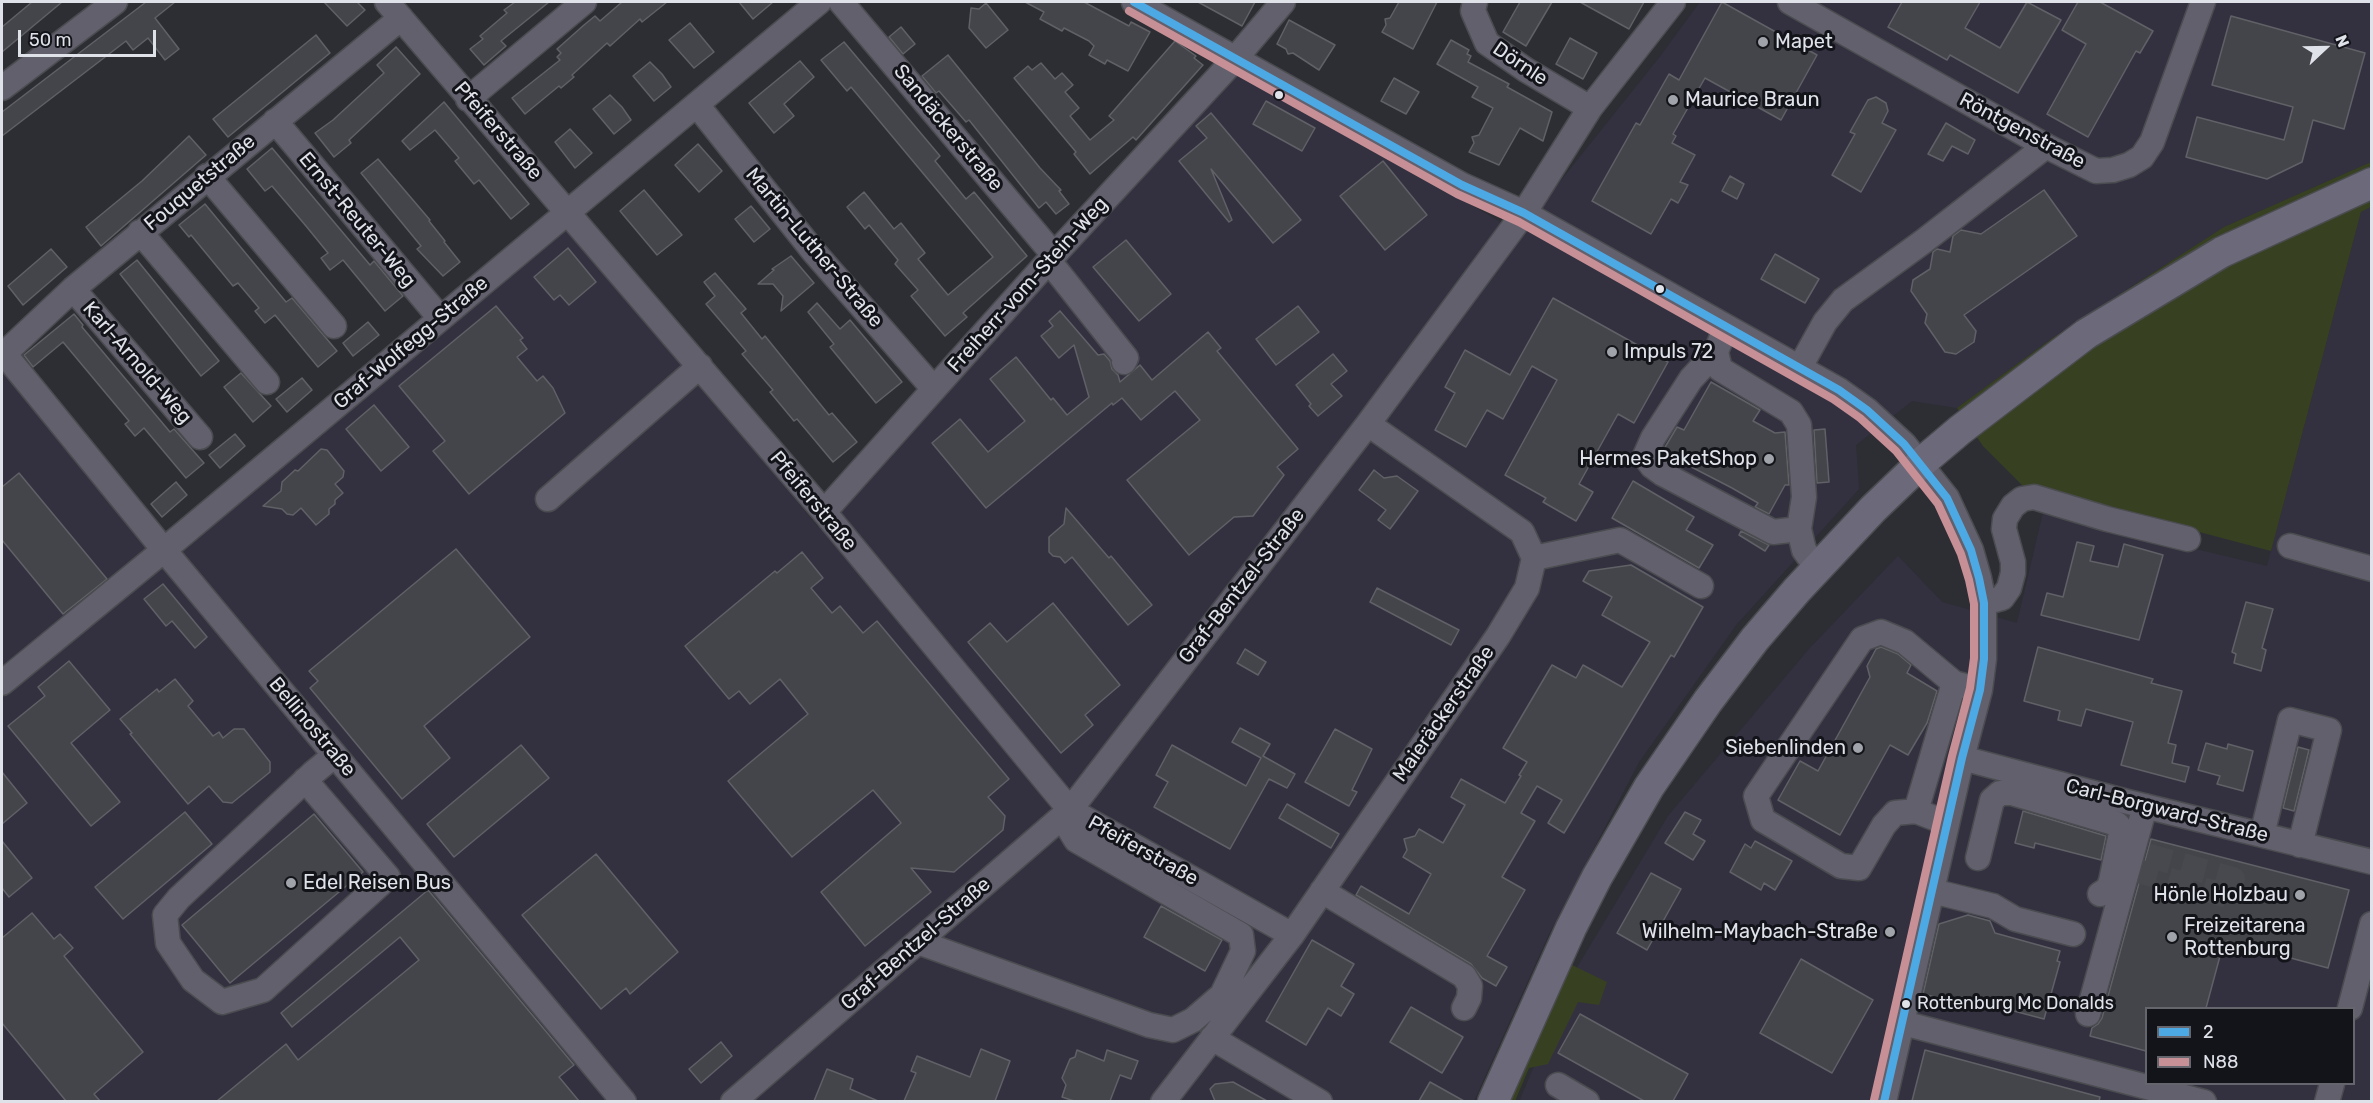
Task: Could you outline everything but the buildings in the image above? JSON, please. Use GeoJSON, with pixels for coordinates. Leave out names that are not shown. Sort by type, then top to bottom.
{"type":"FeatureCollection","features":[{"type":"Feature","properties":{"kind":"main road"},"geometry":{"type":"LineString","coordinates":[[1492,1101],[1571,928],[1649,787],[1731,669],[1817,568],[1881,501],[1921,463],[2031,374],[2116,315],[2222,252],[2372,183]]}},
{"type":"Feature","properties":{"kind":"street"},"geometry":{"type":"LineString","coordinates":[[2,88],[115,2]]}},
{"type":"Feature","properties":{"kind":"street"},"geometry":{"type":"LineString","coordinates":[[468,99],[584,2]]}},
{"type":"Feature","properties":{"kind":"street","name":"Graf-Wolfegg-Straße"},"geometry":{"type":"LineString","coordinates":[[2,683],[819,2]]}},
{"type":"Feature","properties":{"kind":"street","name":"Sandäckerstraße"},"geometry":{"type":"LineString","coordinates":[[841,2],[1052,258],[1126,358],[1124,362]]}},
{"type":"Feature","properties":{"kind":"street"},"geometry":{"type":"LineString","coordinates":[[1134,2],[1462,184],[1524,213],[1839,390],[1904,444],[1947,498],[1971,550],[1984,603],[1984,659],[1980,690],[1962,758],[1884,1101]]}},
{"type":"Feature","properties":{"kind":"street"},"geometry":{"type":"LineString","coordinates":[[1234,59],[1283,2]]}},
{"type":"Feature","properties":{"kind":"street","name":"Dörnle"},"geometry":{"type":"LineString","coordinates":[[1475,2],[1473,11],[1487,43],[1526,70],[1590,108]]}},
{"type":"Feature","properties":{"kind":"street","name":"Graf-Bentzel-Straße"},"geometry":{"type":"LineString","coordinates":[[733,1101],[1066,814],[1368,424],[1524,213],[1590,108],[1673,2]]}},
{"type":"Feature","properties":{"kind":"street","name":"Röntgenstraße"},"geometry":{"type":"LineString","coordinates":[[1790,2],[2046,146],[2097,171],[2113,170],[2142,157],[2152,142],[2203,2]]}},
{"type":"Feature","properties":{"kind":"street","name":"Pfeiferstraße"},"geometry":{"type":"LineString","coordinates":[[394,10],[824,512],[1066,814],[1292,935]]}},
{"type":"Feature","properties":{"kind":"street","name":"Fouquetstraße"},"geometry":{"type":"LineString","coordinates":[[3,353],[73,289],[275,121],[394,10]]}},
{"type":"Feature","properties":{"kind":"street","name":"Freiherr-vom-Stein-Weg"},"geometry":{"type":"LineString","coordinates":[[824,512],[1234,59]]}},
{"type":"Feature","properties":{"kind":"street","name":"Martin-Luther-Straße"},"geometry":{"type":"LineString","coordinates":[[697,105],[814,252],[934,389]]}},
{"type":"Feature","properties":{"kind":"street","name":"Ernst-Reuter-Weg"},"geometry":{"type":"LineString","coordinates":[[275,121],[440,318]]}},
{"type":"Feature","properties":{"kind":"street"},"geometry":{"type":"LineString","coordinates":[[1800,367],[1825,322],[1843,300],[1924,241],[2046,146]]}},
{"type":"Feature","properties":{"kind":"street"},"geometry":{"type":"LineString","coordinates":[[207,176],[334,326]]}},
{"type":"Feature","properties":{"kind":"street"},"geometry":{"type":"LineString","coordinates":[[140,232],[267,382]]}},
{"type":"Feature","properties":{"kind":"street","name":"Karl-Arnold-Weg"},"geometry":{"type":"LineString","coordinates":[[73,289],[200,436]]}},
{"type":"Feature","properties":{"kind":"street"},"geometry":{"type":"LineString","coordinates":[[1726,326],[1716,352],[1691,378],[1653,438],[1645,456],[1652,466],[1663,474],[1773,532],[1799,529]]}},
{"type":"Feature","properties":{"kind":"street"},"geometry":{"type":"LineString","coordinates":[[1716,352],[1720,369],[1791,412],[1799,425],[1804,497],[1799,529],[1804,550],[1817,568]]}},
{"type":"Feature","properties":{"kind":"street","name":"Bellinostraße"},"geometry":{"type":"LineString","coordinates":[[3,353],[164,550],[624,1101]]}},
{"type":"Feature","properties":{"kind":"street"},"geometry":{"type":"LineString","coordinates":[[548,499],[700,366]]}},
{"type":"Feature","properties":{"kind":"street"},"geometry":{"type":"LineString","coordinates":[[1368,424],[1521,532],[1534,558],[1620,540],[1701,586]]}},
{"type":"Feature","properties":{"kind":"street"},"geometry":{"type":"LineString","coordinates":[[1984,603],[2002,598],[2008,588],[2013,573],[2013,562],[2004,529],[2005,519],[2013,506],[2022,499],[2034,497],[2107,519],[2188,539]]}},
{"type":"Feature","properties":{"kind":"street"},"geometry":{"type":"LineString","coordinates":[[2290,546],[2372,569]]}},
{"type":"Feature","properties":{"kind":"street","name":"Maieräckerstraße"},"geometry":{"type":"LineString","coordinates":[[1163,1101],[1292,935],[1498,636],[1527,588],[1534,558]]}},
{"type":"Feature","properties":{"kind":"street"},"geometry":{"type":"LineString","coordinates":[[1947,823],[1916,811],[1895,813],[1884,825],[1859,868],[1841,866],[1763,820],[1756,796],[1862,639],[1881,632],[1905,642],[1954,683],[1980,690]]}},
{"type":"Feature","properties":{"kind":"street"},"geometry":{"type":"LineString","coordinates":[[1916,811],[1954,683]]}},
{"type":"Feature","properties":{"kind":"street"},"geometry":{"type":"LineString","coordinates":[[2262,835],[2290,720],[2329,730],[2300,845]]}},
{"type":"Feature","properties":{"kind":"street"},"geometry":{"type":"LineString","coordinates":[[305,780],[388,878],[263,990],[222,1002],[193,980],[168,943],[165,915],[179,898],[305,780],[335,755]]}},
{"type":"Feature","properties":{"kind":"street","name":"Carl-Borgward-Straße"},"geometry":{"type":"LineString","coordinates":[[1962,758],[2372,862]]}},
{"type":"Feature","properties":{"kind":"street"},"geometry":{"type":"LineString","coordinates":[[1978,858],[1992,800],[2000,793],[2013,793],[2117,824],[2121,832],[2111,881],[2104,893],[2100,894]]}},
{"type":"Feature","properties":{"kind":"street"},"geometry":{"type":"LineString","coordinates":[[2088,1014],[2133,861],[2145,806]]}},
{"type":"Feature","properties":{"kind":"street"},"geometry":{"type":"LineString","coordinates":[[918,942],[1149,1025],[1173,1030],[1193,1020],[1222,995],[1243,951],[1241,935],[1076,840],[1066,814]]}},
{"type":"Feature","properties":{"kind":"street"},"geometry":{"type":"LineString","coordinates":[[1322,891],[1464,976],[1470,986],[1469,998],[1464,1008]]}},
{"type":"Feature","properties":{"kind":"street"},"geometry":{"type":"LineString","coordinates":[[1932,891],[1993,906],[2015,919],[2073,934]]}},
{"type":"Feature","properties":{"kind":"street"},"geometry":{"type":"LineString","coordinates":[[2350,1007],[2372,924]]}},
{"type":"Feature","properties":{"kind":"street"},"geometry":{"type":"LineString","coordinates":[[1903,1023],[2204,1101]]}},
{"type":"Feature","properties":{"kind":"street"},"geometry":{"type":"LineString","coordinates":[[1212,1038],[1320,1101]]}},
{"type":"Feature","properties":{"kind":"street"},"geometry":{"type":"LineString","coordinates":[[1558,1085],[1587,1101]]}},
{"type":"Feature","properties":{"kind":"street"},"geometry":{"type":"LineString","coordinates":[[2327,1101],[2331,1085]]}},
{"type":"Feature","properties":{"kind":"shaded area"},"geometry":{"type":"Polygon","coordinates":[[[1700,2],[2371,2],[2371,162],[2224,227],[2054,337],[1957,408],[1912,401],[1856,445],[1859,489],[1736,625],[1639,762],[1548,936],[1474,1101],[2,1101],[2,367],[165,567],[568,224],[818,527],[843,509],[1236,68],[1519,233],[1659,58],[1700,2]]]}},
{"type":"Feature","properties":{"kind":"shaded area"},"geometry":{"type":"Polygon","coordinates":[[[2371,207],[2371,1101],[1519,1102],[1572,976],[1668,816],[1810,648],[1898,556],[1942,602],[2017,623],[2043,513],[2267,566],[2361,212],[2371,207]]]}},
{"type":"Feature","properties":{"kind":"green space"},"geometry":{"type":"Polygon","coordinates":[[[2371,162],[2371,207],[2361,212],[2271,551],[2022,485],[1983,446],[1957,408],[2054,337],[2224,227],[2371,162]]]}},
{"type":"Feature","properties":{"kind":"green space"},"geometry":{"type":"Polygon","coordinates":[[[1570,964],[1607,982],[1599,1005],[1578,1002],[1548,1064],[1529,1068],[1515,1101],[1503,1102],[1570,964]]]}},
{"type":"Feature","properties":{"kind":"tunnel"},"geometry":{"type":"LineString","coordinates":[[2134,870],[2228,896],[2233,879],[2139,853]]}},
{"type":"Feature","properties":{"kind":"transit line","name":"2"},"geometry":{"type":"LineString","coordinates":[[1134,2],[1462,185],[1524,213],[1839,390],[1867,410],[1904,444],[1947,498],[1971,550],[1979,578],[1984,603],[1984,659],[1980,690],[1962,758],[1884,1102]]}},
{"type":"Feature","properties":{"kind":"transit line","name":"N88"},"geometry":{"type":"LineString","coordinates":[[1129,11],[1457,194],[1519,222],[1833,399],[1860,418],[1896,451],[1938,504],[1961,554],[1969,580],[1974,604],[1974,658],[1970,688],[1952,756],[1874,1100]]}},
{"type":"Feature","properties":{"kind":"place","name":"Mapet"},"geometry":{"type":"Point","coordinates":[1763,42]}},
{"type":"Feature","properties":{"kind":"place","name":"Maurice Braun"},"geometry":{"type":"Point","coordinates":[1673,100]}},
{"type":"Feature","properties":{"kind":"place","name":"Impuls 72"},"geometry":{"type":"Point","coordinates":[1612,352]}},
{"type":"Feature","properties":{"kind":"place","name":"Hermes PaketShop"},"geometry":{"type":"Point","coordinates":[1769,459]}},
{"type":"Feature","properties":{"kind":"place","name":"Siebenlinden"},"geometry":{"type":"Point","coordinates":[1858,748]}},
{"type":"Feature","properties":{"kind":"place","name":"Edel Reisen Bus"},"geometry":{"type":"Point","coordinates":[291,883]}},
{"type":"Feature","properties":{"kind":"place","name":"Hönle Holzbau"},"geometry":{"type":"Point","coordinates":[2300,895]}},
{"type":"Feature","properties":{"kind":"place","name":"Wilhelm-Maybach-Straße"},"geometry":{"type":"Point","coordinates":[1890,932]}},
{"type":"Feature","properties":{"kind":"place","name":"Freizeitarena Rottenburg"},"geometry":{"type":"Point","coordinates":[2172,937]}},
{"type":"Feature","properties":{"kind":"place","name":"Rottenburg Mc Donalds"},"geometry":{"type":"Point","coordinates":[1906,1004]}}]}
